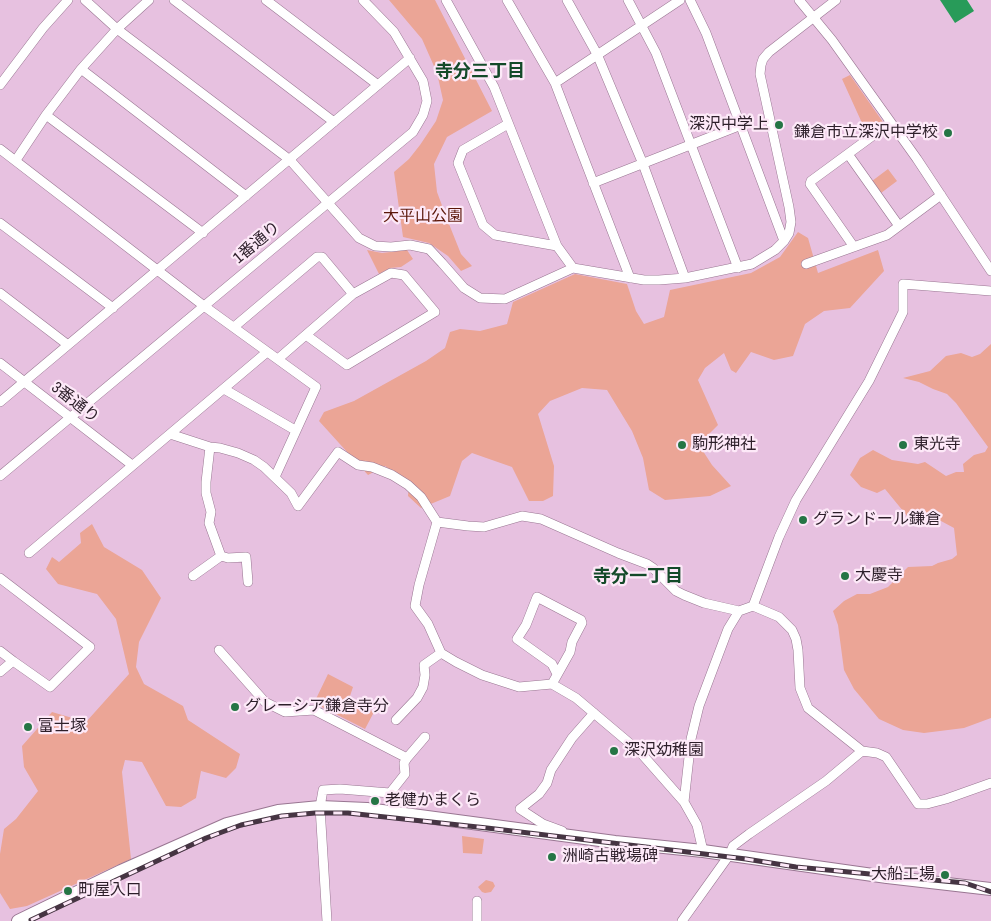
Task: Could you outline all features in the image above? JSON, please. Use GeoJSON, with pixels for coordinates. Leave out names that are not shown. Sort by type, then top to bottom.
{"type":"FeatureCollection","features":[{"type":"Feature","properties":{"kind":"street"},"geometry":{"type":"LineString","coordinates":[[0,85],[43,28],[68,0]]}},
{"type":"Feature","properties":{"kind":"street"},"geometry":{"type":"LineString","coordinates":[[85,0],[117,29],[290,160],[358,238],[375,246],[410,245],[428,249],[464,288],[480,298],[504,299],[573,268],[630,278],[658,280],[685,278],[738,268],[760,260],[784,241],[789,233],[791,222],[760,74],[763,59],[769,52],[836,0]]}},
{"type":"Feature","properties":{"kind":"street"},"geometry":{"type":"LineString","coordinates":[[16,160],[46,115],[81,69],[117,29],[149,0]]}},
{"type":"Feature","properties":{"kind":"street"},"geometry":{"type":"LineString","coordinates":[[174,0],[334,122]]}},
{"type":"Feature","properties":{"kind":"street"},"geometry":{"type":"LineString","coordinates":[[266,0],[378,85]]}},
{"type":"Feature","properties":{"kind":"street","name":"1番通り"},"geometry":{"type":"LineString","coordinates":[[0,476],[413,132],[423,115],[427,101],[423,80],[394,32],[364,0]]}},
{"type":"Feature","properties":{"kind":"street"},"geometry":{"type":"LineString","coordinates":[[446,0],[494,87],[557,246],[573,268]]}},
{"type":"Feature","properties":{"kind":"street"},"geometry":{"type":"LineString","coordinates":[[507,0],[555,83],[630,278]]}},
{"type":"Feature","properties":{"kind":"street"},"geometry":{"type":"LineString","coordinates":[[567,0],[597,54],[642,164],[685,278]]}},
{"type":"Feature","properties":{"kind":"street"},"geometry":{"type":"LineString","coordinates":[[628,0],[656,53],[738,268]]}},
{"type":"Feature","properties":{"kind":"street"},"geometry":{"type":"LineString","coordinates":[[555,83],[680,0]]}},
{"type":"Feature","properties":{"kind":"street"},"geometry":{"type":"LineString","coordinates":[[690,0],[706,33],[784,241]]}},
{"type":"Feature","properties":{"kind":"street"},"geometry":{"type":"LineString","coordinates":[[799,0],[814,17],[890,122],[991,271]]}},
{"type":"Feature","properties":{"kind":"street"},"geometry":{"type":"LineString","coordinates":[[0,402],[410,58]]}},
{"type":"Feature","properties":{"kind":"street"},"geometry":{"type":"LineString","coordinates":[[81,69],[246,196]]}},
{"type":"Feature","properties":{"kind":"street"},"geometry":{"type":"LineString","coordinates":[[46,115],[203,232]]}},
{"type":"Feature","properties":{"kind":"street"},"geometry":{"type":"LineString","coordinates":[[854,247],[810,184],[811,181],[890,122]]}},
{"type":"Feature","properties":{"kind":"street"},"geometry":{"type":"LineString","coordinates":[[508,124],[463,150],[458,163],[483,225],[495,235],[557,246]]}},
{"type":"Feature","properties":{"kind":"street"},"geometry":{"type":"LineString","coordinates":[[593,183],[741,125]]}},
{"type":"Feature","properties":{"kind":"street"},"geometry":{"type":"LineString","coordinates":[[0,149],[204,306],[316,387],[275,477]]}},
{"type":"Feature","properties":{"kind":"street"},"geometry":{"type":"LineString","coordinates":[[848,154],[900,226]]}},
{"type":"Feature","properties":{"kind":"street"},"geometry":{"type":"LineString","coordinates":[[806,264],[887,235],[941,195]]}},
{"type":"Feature","properties":{"kind":"street"},"geometry":{"type":"LineString","coordinates":[[0,223],[113,308]]}},
{"type":"Feature","properties":{"kind":"street"},"geometry":{"type":"LineString","coordinates":[[234,327],[317,257],[322,257],[353,294]]}},
{"type":"Feature","properties":{"kind":"street"},"geometry":{"type":"LineString","coordinates":[[278,359],[353,294],[391,273],[404,275],[435,312],[348,365],[306,335]]}},
{"type":"Feature","properties":{"kind":"street"},"geometry":{"type":"LineString","coordinates":[[753,606],[779,537],[796,500],[869,381],[903,312],[903,284],[991,292]]}},
{"type":"Feature","properties":{"kind":"street"},"geometry":{"type":"LineString","coordinates":[[0,293],[68,345]]}},
{"type":"Feature","properties":{"kind":"street"},"geometry":{"type":"LineString","coordinates":[[29,553],[267,352]]}},
{"type":"Feature","properties":{"kind":"street","name":"3番通り"},"geometry":{"type":"LineString","coordinates":[[0,364],[132,465]]}},
{"type":"Feature","properties":{"kind":"street"},"geometry":{"type":"LineString","coordinates":[[224,389],[295,430]]}},
{"type":"Feature","properties":{"kind":"street"},"geometry":{"type":"LineString","coordinates":[[170,434],[210,447],[238,453],[259,463],[291,493],[298,506],[338,452],[358,465],[372,467],[392,475],[408,485],[421,497],[436,522],[418,584],[416,606],[428,624],[441,653],[482,674],[519,687],[552,684],[576,698],[640,752],[684,802],[698,825],[703,850]]}},
{"type":"Feature","properties":{"kind":"street"},"geometry":{"type":"LineString","coordinates":[[210,447],[206,482],[211,512],[209,523],[221,556]]}},
{"type":"Feature","properties":{"kind":"street"},"geometry":{"type":"LineString","coordinates":[[436,522],[484,526],[522,516],[541,519],[647,564],[676,591],[684,595],[739,611],[753,606],[779,617],[792,630],[798,650],[800,688],[808,708],[862,751],[877,753],[886,757],[918,804],[927,804],[946,799],[991,783]]}},
{"type":"Feature","properties":{"kind":"street"},"geometry":{"type":"LineString","coordinates":[[193,576],[221,556]]}},
{"type":"Feature","properties":{"kind":"street"},"geometry":{"type":"LineString","coordinates":[[221,556],[228,558],[246,557],[248,582]]}},
{"type":"Feature","properties":{"kind":"street"},"geometry":{"type":"LineString","coordinates":[[0,578],[90,647],[50,687],[0,651]]}},
{"type":"Feature","properties":{"kind":"street"},"geometry":{"type":"LineString","coordinates":[[552,684],[558,674],[570,652],[572,642],[582,623],[581,620],[537,597],[526,625],[518,639],[552,664],[558,674]]}},
{"type":"Feature","properties":{"kind":"street"},"geometry":{"type":"LineString","coordinates":[[684,802],[690,739],[699,706],[728,629],[739,611]]}},
{"type":"Feature","properties":{"kind":"street"},"geometry":{"type":"LineString","coordinates":[[219,650],[265,702],[285,712],[314,710],[407,758]]}},
{"type":"Feature","properties":{"kind":"street"},"geometry":{"type":"LineString","coordinates":[[396,720],[417,698],[423,687],[424,664],[441,653]]}},
{"type":"Feature","properties":{"kind":"street"},"geometry":{"type":"LineString","coordinates":[[0,672],[12,660]]}},
{"type":"Feature","properties":{"kind":"street"},"geometry":{"type":"LineString","coordinates":[[417,698],[426,704]]}},
{"type":"Feature","properties":{"kind":"street"},"geometry":{"type":"LineString","coordinates":[[564,836],[562,831],[543,824],[520,809],[539,794],[547,783],[551,770],[572,738],[594,713]]}},
{"type":"Feature","properties":{"kind":"street"},"geometry":{"type":"LineString","coordinates":[[327,921],[320,807],[323,790],[340,789],[390,793],[404,774],[404,763],[407,758],[425,737]]}},
{"type":"Feature","properties":{"kind":"street"},"geometry":{"type":"LineString","coordinates":[[682,921],[730,854],[733,846],[826,781],[862,751]]}},
{"type":"Feature","properties":{"kind":"street"},"geometry":{"type":"LineString","coordinates":[[18,921],[121,871],[227,824],[278,811],[320,807],[368,810],[564,836],[678,849],[703,850],[887,877],[991,889]]}},
{"type":"Feature","properties":{"kind":"street"},"geometry":{"type":"LineString","coordinates":[[477,901],[477,921]]}},
{"type":"Feature","properties":{"kind":"green space","name":"大平山公園"},"geometry":{"type":"Polygon","coordinates":[[[389,0],[435,0],[492,111],[447,137],[434,164],[437,192],[447,219],[461,254],[472,266],[461,271],[448,256],[429,243],[403,237],[394,172],[409,159],[420,145],[436,121],[443,100],[437,73],[422,39],[389,0]]]}},
{"type":"Feature","properties":{"kind":"green space"},"geometry":{"type":"Polygon","coordinates":[[[850,75],[883,122],[867,134],[842,79],[850,75]]]}},
{"type":"Feature","properties":{"kind":"green space"},"geometry":{"type":"Polygon","coordinates":[[[888,169],[897,181],[881,193],[872,181],[888,169]]]}},
{"type":"Feature","properties":{"kind":"green space"},"geometry":{"type":"Polygon","coordinates":[[[798,232],[808,238],[818,273],[878,250],[884,271],[850,308],[824,311],[805,324],[793,356],[774,360],[751,352],[736,373],[731,370],[724,353],[705,368],[698,380],[718,425],[709,434],[701,448],[712,465],[731,486],[710,496],[665,500],[649,490],[643,458],[632,431],[607,390],[582,388],[550,401],[538,414],[554,466],[553,496],[543,501],[529,501],[512,467],[472,453],[462,461],[450,496],[421,508],[408,496],[409,483],[385,466],[368,475],[319,421],[324,412],[354,401],[426,361],[445,348],[450,332],[460,329],[480,331],[507,324],[513,302],[575,274],[627,284],[636,311],[644,324],[664,317],[670,290],[751,273],[780,257],[798,232]]]}},
{"type":"Feature","properties":{"kind":"green space"},"geometry":{"type":"Polygon","coordinates":[[[367,250],[382,253],[407,250],[413,259],[401,267],[390,268],[379,274],[367,250]]]}},
{"type":"Feature","properties":{"kind":"green space"},"geometry":{"type":"Polygon","coordinates":[[[991,344],[991,718],[964,728],[924,733],[903,730],[879,719],[854,689],[844,670],[838,625],[833,611],[844,601],[857,594],[870,594],[888,587],[908,567],[932,566],[952,559],[957,555],[954,528],[941,521],[930,520],[922,509],[918,514],[908,517],[885,489],[877,493],[861,487],[850,475],[860,458],[873,450],[892,460],[918,464],[925,462],[946,476],[956,472],[964,472],[963,464],[974,455],[985,452],[988,447],[956,403],[947,394],[919,382],[903,378],[930,371],[946,356],[961,353],[972,357],[980,354],[991,344]]]}},
{"type":"Feature","properties":{"kind":"green space"},"geometry":{"type":"Polygon","coordinates":[[[92,524],[104,547],[142,570],[161,598],[139,642],[136,667],[144,684],[183,706],[188,720],[240,754],[236,768],[226,778],[201,771],[196,798],[181,807],[166,806],[142,762],[125,760],[122,772],[131,859],[27,906],[10,909],[0,893],[0,854],[4,829],[16,819],[38,791],[24,767],[22,746],[52,712],[86,722],[129,674],[116,619],[97,594],[58,584],[46,569],[52,557],[59,562],[81,543],[80,533],[92,524]]]}},
{"type":"Feature","properties":{"kind":"green space"},"geometry":{"type":"Polygon","coordinates":[[[328,674],[353,687],[349,699],[374,712],[365,729],[314,703],[328,674]]]}},
{"type":"Feature","properties":{"kind":"green space"},"geometry":{"type":"Polygon","coordinates":[[[462,836],[484,839],[482,854],[463,853],[462,836]]]}},
{"type":"Feature","properties":{"kind":"green space"},"geometry":{"type":"Polygon","coordinates":[[[486,880],[493,882],[495,886],[491,892],[485,893],[478,887],[486,880]]]}},
{"type":"Feature","properties":{"kind":"shaded area"},"geometry":{"type":"Polygon","coordinates":[[[940,0],[967,0],[974,11],[955,23],[940,0]]]}},
{"type":"Feature","properties":{"kind":"railway"},"geometry":{"type":"LineString","coordinates":[[31,920],[206,838],[241,825],[282,816],[315,813],[348,813],[746,859],[796,867],[965,883],[991,892]]}},
{"type":"Feature","properties":{"kind":"place","name":"深沢中学上"},"geometry":{"type":"Point","coordinates":[779,125]}},
{"type":"Feature","properties":{"kind":"place","name":"鎌倉市立深沢中学校"},"geometry":{"type":"Point","coordinates":[948,133]}},
{"type":"Feature","properties":{"kind":"place","name":"駒形神社"},"geometry":{"type":"Point","coordinates":[682,445]}},
{"type":"Feature","properties":{"kind":"place","name":"東光寺"},"geometry":{"type":"Point","coordinates":[903,445]}},
{"type":"Feature","properties":{"kind":"place","name":"グランドール鎌倉"},"geometry":{"type":"Point","coordinates":[803,520]}},
{"type":"Feature","properties":{"kind":"place","name":"大慶寺"},"geometry":{"type":"Point","coordinates":[845,576]}},
{"type":"Feature","properties":{"kind":"place","name":"グレーシア鎌倉寺分"},"geometry":{"type":"Point","coordinates":[235,707]}},
{"type":"Feature","properties":{"kind":"place","name":"富士塚"},"geometry":{"type":"Point","coordinates":[28,727]}},
{"type":"Feature","properties":{"kind":"place","name":"深沢幼稚園"},"geometry":{"type":"Point","coordinates":[614,751]}},
{"type":"Feature","properties":{"kind":"place","name":"老健かまくら"},"geometry":{"type":"Point","coordinates":[375,801]}},
{"type":"Feature","properties":{"kind":"place","name":"洲崎古戦場碑"},"geometry":{"type":"Point","coordinates":[552,857]}},
{"type":"Feature","properties":{"kind":"place","name":"大船工場"},"geometry":{"type":"Point","coordinates":[945,875]}},
{"type":"Feature","properties":{"kind":"place","name":"町屋入口"},"geometry":{"type":"Point","coordinates":[68,891]}},
{"type":"Feature","properties":{"kind":"district","name":"寺分三丁目"},"geometry":{"type":"Point","coordinates":[480,72]}},
{"type":"Feature","properties":{"kind":"district","name":"寺分一丁目"},"geometry":{"type":"Point","coordinates":[638,577]}}]}
